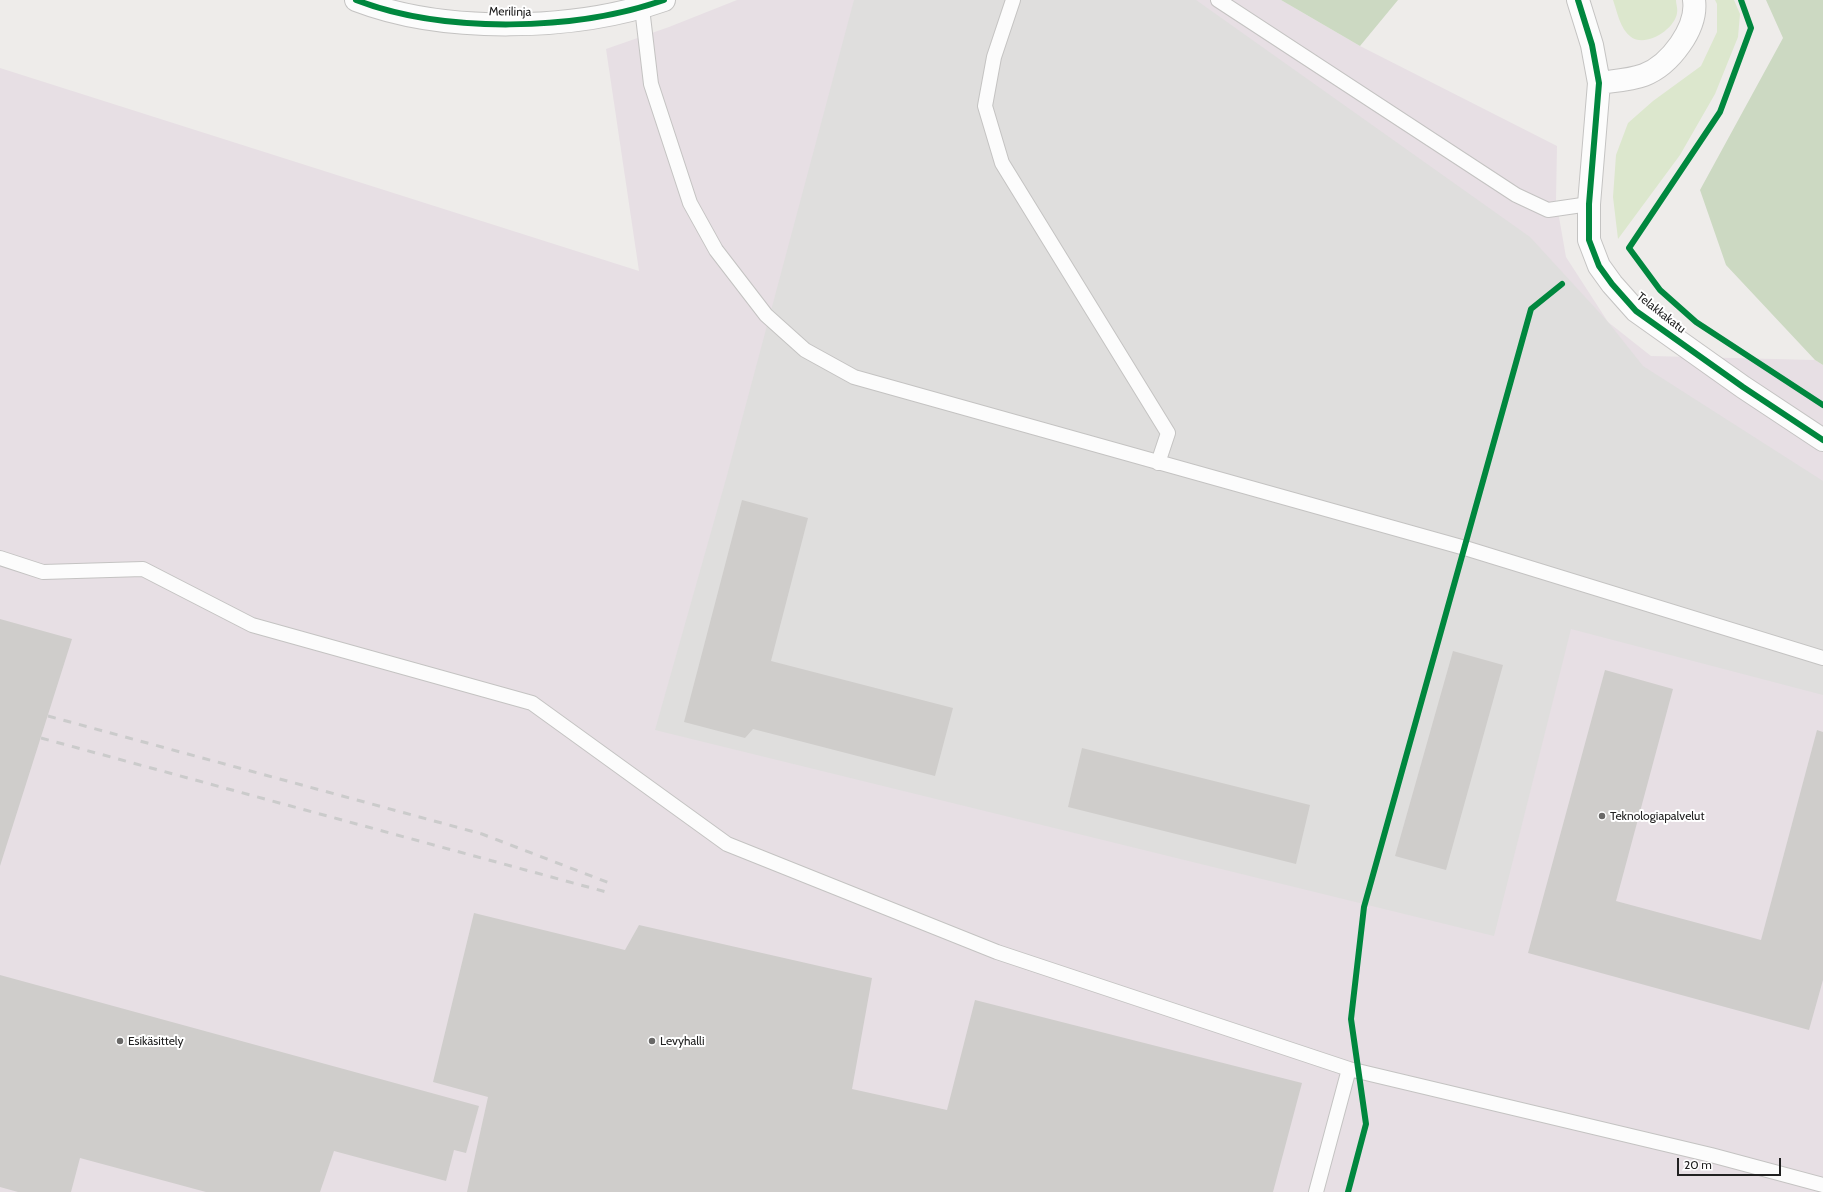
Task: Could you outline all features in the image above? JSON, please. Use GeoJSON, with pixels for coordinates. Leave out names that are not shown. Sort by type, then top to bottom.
{"type":"FeatureCollection","features":[{"type":"Feature","properties":{"kind":"street","name":"Merilinja"},"geometry":{"type":"LineString","coordinates":[[356,0],[408,15],[458,22],[521,25],[582,19],[642,8],[664,0]]}},
{"type":"Feature","properties":{"kind":"street","name":"Telakkakatu"},"geometry":{"type":"LineString","coordinates":[[1578,0],[1592,45],[1599,83],[1589,204],[1589,240],[1599,266],[1612,284],[1636,311],[1743,387],[1823,440]]}},
{"type":"Feature","properties":{"kind":"street"},"geometry":{"type":"LineString","coordinates":[[1599,83],[1644,75],[1662,65],[1678,46],[1689,29],[1695,9],[1694,0]]}},
{"type":"Feature","properties":{"kind":"lane"},"geometry":{"type":"LineString","coordinates":[[1013,0],[994,57],[985,106],[1002,163],[1168,433],[1158,463]]}},
{"type":"Feature","properties":{"kind":"lane"},"geometry":{"type":"LineString","coordinates":[[1218,0],[1516,195],[1548,210],[1589,204]]}},
{"type":"Feature","properties":{"kind":"lane"},"geometry":{"type":"LineString","coordinates":[[642,8],[652,84],[690,202],[716,250],[766,315],[805,350],[854,377],[1465,548],[1823,658]]}},
{"type":"Feature","properties":{"kind":"lane"},"geometry":{"type":"LineString","coordinates":[[0,558],[43,572],[144,569],[252,625],[532,703],[727,844],[997,952],[1349,1069],[1711,1155],[1823,1185]]}},
{"type":"Feature","properties":{"kind":"lane"},"geometry":{"type":"LineString","coordinates":[[1316,1192],[1349,1069]]}},
{"type":"Feature","properties":{"kind":"shaded area"},"geometry":{"type":"Polygon","coordinates":[[[737,0],[1281,0],[1360,46],[1557,146],[1556,200],[1566,257],[1608,322],[1651,356],[1815,360],[1823,365],[1823,1192],[0,1192],[0,68],[639,271],[606,49],[669,27],[737,0]]]}},
{"type":"Feature","properties":{"kind":"shaded area"},"geometry":{"type":"Polygon","coordinates":[[[854,0],[1196,0],[1530,237],[1608,322],[1643,366],[1823,481],[1823,695],[1571,629],[1494,936],[655,730],[726,479],[854,0]]]}},
{"type":"Feature","properties":{"kind":"green space"},"geometry":{"type":"Polygon","coordinates":[[[1281,0],[1398,0],[1360,46],[1281,0]]]}},
{"type":"Feature","properties":{"kind":"green space"},"geometry":{"type":"Polygon","coordinates":[[[1613,0],[1676,0],[1677,13],[1675,19],[1666,31],[1652,38],[1637,40],[1627,34],[1624,29],[1619,20],[1613,0]]]}},
{"type":"Feature","properties":{"kind":"green space"},"geometry":{"type":"Polygon","coordinates":[[[1715,0],[1734,0],[1740,14],[1738,37],[1715,94],[1680,155],[1618,239],[1613,197],[1616,155],[1628,123],[1653,101],[1701,66],[1717,32],[1717,4],[1715,0]]]}},
{"type":"Feature","properties":{"kind":"green space"},"geometry":{"type":"Polygon","coordinates":[[[1766,0],[1823,0],[1823,365],[1815,360],[1726,265],[1700,190],[1783,38],[1766,0]]]}},
{"type":"Feature","properties":{"kind":"building"},"geometry":{"type":"Polygon","coordinates":[[[742,500],[808,518],[771,661],[953,708],[935,776],[753,729],[745,738],[684,722],[742,500]]]}},
{"type":"Feature","properties":{"kind":"building"},"geometry":{"type":"Polygon","coordinates":[[[0,619],[72,639],[0,866],[0,619]]]}},
{"type":"Feature","properties":{"kind":"building"},"geometry":{"type":"Polygon","coordinates":[[[1453,651],[1503,665],[1446,870],[1395,856],[1453,651]]]}},
{"type":"Feature","properties":{"kind":"building","name":"Teknologiapalvelut"},"geometry":{"type":"Polygon","coordinates":[[[1605,670],[1673,689],[1616,901],[1761,940],[1817,730],[1823,732],[1823,980],[1809,1030],[1528,953],[1605,670]]]}},
{"type":"Feature","properties":{"kind":"building"},"geometry":{"type":"Polygon","coordinates":[[[1082,748],[1310,805],[1296,864],[1068,807],[1082,748]]]}},
{"type":"Feature","properties":{"kind":"building","name":"Levyhalli"},"geometry":{"type":"Polygon","coordinates":[[[474,913],[625,950],[639,925],[872,978],[852,1089],[947,1110],[975,1000],[1302,1083],[1273,1192],[467,1192],[488,1097],[433,1082],[474,913]]]}},
{"type":"Feature","properties":{"kind":"building","name":"Esikäsittely"},"geometry":{"type":"Polygon","coordinates":[[[0,975],[479,1106],[466,1153],[454,1150],[446,1181],[334,1151],[320,1192],[206,1192],[80,1158],[71,1192],[18,1192],[0,1187],[0,975]]]}},
{"type":"Feature","properties":{"kind":"railway"},"geometry":{"type":"LineString","coordinates":[[48,716],[482,834],[612,884]]}},
{"type":"Feature","properties":{"kind":"railway"},"geometry":{"type":"LineString","coordinates":[[41,738],[610,893]]}},
{"type":"Feature","properties":{"kind":"cycle path"},"geometry":{"type":"LineString","coordinates":[[356,0],[391,11],[429,19],[469,23],[510,24],[551,23],[591,18],[629,10],[664,0]]}},
{"type":"Feature","properties":{"kind":"cycle path"},"geometry":{"type":"LineString","coordinates":[[1578,0],[1592,45],[1599,83],[1589,204],[1589,240],[1599,266],[1612,284],[1636,311],[1743,387],[1823,440]]}},
{"type":"Feature","properties":{"kind":"cycle path"},"geometry":{"type":"LineString","coordinates":[[1741,0],[1751,28],[1720,112],[1629,248],[1660,290],[1696,322],[1823,405]]}},
{"type":"Feature","properties":{"kind":"cycle path"},"geometry":{"type":"LineString","coordinates":[[1348,1192],[1366,1124],[1351,1019],[1364,907],[1531,309],[1562,284]]}},
{"type":"Feature","properties":{"kind":"place","name":"Teknologiapalvelut"},"geometry":{"type":"Point","coordinates":[1602,816]}},
{"type":"Feature","properties":{"kind":"place","name":"Esikäsittely"},"geometry":{"type":"Point","coordinates":[120,1041]}},
{"type":"Feature","properties":{"kind":"place","name":"Levyhalli"},"geometry":{"type":"Point","coordinates":[652,1041]}}]}
